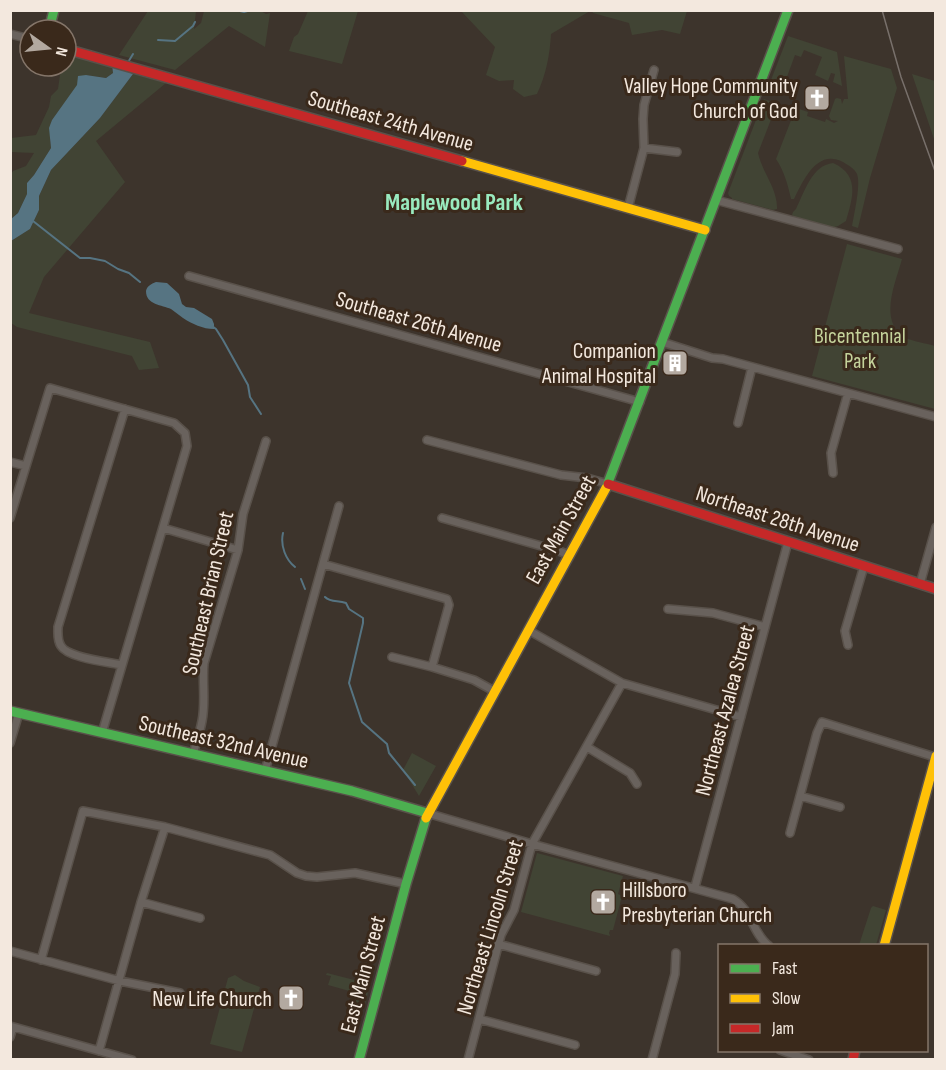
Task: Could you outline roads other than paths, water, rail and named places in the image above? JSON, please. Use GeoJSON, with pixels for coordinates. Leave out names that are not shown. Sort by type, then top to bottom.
{"type":"FeatureCollection","features":[{"type":"Feature","properties":{"kind":"main road","name":"East Main Street"},"geometry":{"type":"LineString","coordinates":[[359,1059],[427,813],[608,484],[788,10]]}},
{"type":"Feature","properties":{"kind":"main road","name":"Southeast 24th Avenue"},"geometry":{"type":"LineString","coordinates":[[78,52],[705,230]]}},
{"type":"Feature","properties":{"kind":"main road","name":"Northeast 28th Avenue"},"geometry":{"type":"LineString","coordinates":[[608,484],[936,589]]}},
{"type":"Feature","properties":{"kind":"main road","name":"Southeast 32nd Avenue"},"geometry":{"type":"LineString","coordinates":[[15,712],[352,791],[427,813]]}},
{"type":"Feature","properties":{"kind":"main road"},"geometry":{"type":"LineString","coordinates":[[884,944],[935,757]]}},
{"type":"Feature","properties":{"kind":"street"},"geometry":{"type":"LineString","coordinates":[[628,208],[644,148],[644,105],[654,70]]}},
{"type":"Feature","properties":{"kind":"street"},"geometry":{"type":"LineString","coordinates":[[644,148],[676,152]]}},
{"type":"Feature","properties":{"kind":"street"},"geometry":{"type":"LineString","coordinates":[[716,200],[898,249]]}},
{"type":"Feature","properties":{"kind":"street","name":"Southeast 26th Avenue"},"geometry":{"type":"LineString","coordinates":[[189,276],[640,402]]}},
{"type":"Feature","properties":{"kind":"street"},"geometry":{"type":"LineString","coordinates":[[662,342],[712,358],[723,359],[936,417]]}},
{"type":"Feature","properties":{"kind":"street"},"geometry":{"type":"LineString","coordinates":[[738,423],[752,367]]}},
{"type":"Feature","properties":{"kind":"street"},"geometry":{"type":"LineString","coordinates":[[10,519],[50,388],[174,423],[185,433],[187,446],[102,733]]}},
{"type":"Feature","properties":{"kind":"street"},"geometry":{"type":"LineString","coordinates":[[832,473],[831,453],[848,393]]}},
{"type":"Feature","properties":{"kind":"street"},"geometry":{"type":"LineString","coordinates":[[122,665],[72,654],[62,648],[58,638],[58,627],[125,409]]}},
{"type":"Feature","properties":{"kind":"street"},"geometry":{"type":"LineString","coordinates":[[427,440],[561,475],[579,476],[608,484]]}},
{"type":"Feature","properties":{"kind":"street","name":"Southeast Brian Street"},"geometry":{"type":"LineString","coordinates":[[194,754],[202,720],[204,663],[238,550],[243,514],[266,441]]}},
{"type":"Feature","properties":{"kind":"street"},"geometry":{"type":"LineString","coordinates":[[10,462],[26,466]]}},
{"type":"Feature","properties":{"kind":"street"},"geometry":{"type":"LineString","coordinates":[[265,771],[339,506]]}},
{"type":"Feature","properties":{"kind":"street"},"geometry":{"type":"LineString","coordinates":[[442,518],[569,555]]}},
{"type":"Feature","properties":{"kind":"street"},"geometry":{"type":"LineString","coordinates":[[920,584],[936,527]]}},
{"type":"Feature","properties":{"kind":"street"},"geometry":{"type":"LineString","coordinates":[[163,528],[238,550]]}},
{"type":"Feature","properties":{"kind":"street","name":"Northeast Azalea Street"},"geometry":{"type":"LineString","coordinates":[[695,887],[788,542]]}},
{"type":"Feature","properties":{"kind":"street"},"geometry":{"type":"LineString","coordinates":[[323,564],[447,599],[449,604],[432,667]]}},
{"type":"Feature","properties":{"kind":"street"},"geometry":{"type":"LineString","coordinates":[[848,645],[845,631],[864,566]]}},
{"type":"Feature","properties":{"kind":"street"},"geometry":{"type":"LineString","coordinates":[[668,609],[713,613],[765,627]]}},
{"type":"Feature","properties":{"kind":"street"},"geometry":{"type":"LineString","coordinates":[[528,630],[622,683],[741,717]]}},
{"type":"Feature","properties":{"kind":"street"},"geometry":{"type":"LineString","coordinates":[[392,657],[474,680],[494,691]]}},
{"type":"Feature","properties":{"kind":"street","name":"Northeast Lincoln Street"},"geometry":{"type":"LineString","coordinates":[[468,1059],[498,944],[514,910],[532,844],[622,683]]}},
{"type":"Feature","properties":{"kind":"street"},"geometry":{"type":"LineString","coordinates":[[10,742],[15,712]]}},
{"type":"Feature","properties":{"kind":"street"},"geometry":{"type":"LineString","coordinates":[[790,833],[822,722],[935,757]]}},
{"type":"Feature","properties":{"kind":"street"},"geometry":{"type":"LineString","coordinates":[[587,747],[630,773],[637,784]]}},
{"type":"Feature","properties":{"kind":"street"},"geometry":{"type":"LineString","coordinates":[[800,796],[840,807]]}},
{"type":"Feature","properties":{"kind":"street"},"geometry":{"type":"LineString","coordinates":[[41,960],[83,812],[165,827],[270,855],[297,873],[306,876],[355,873],[406,884]]}},
{"type":"Feature","properties":{"kind":"street"},"geometry":{"type":"LineString","coordinates":[[427,813],[728,897],[740,903],[748,913],[756,932],[768,944]]}},
{"type":"Feature","properties":{"kind":"street"},"geometry":{"type":"LineString","coordinates":[[99,1051],[141,902],[165,827]]}},
{"type":"Feature","properties":{"kind":"street"},"geometry":{"type":"LineString","coordinates":[[141,902],[201,918]]}},
{"type":"Feature","properties":{"kind":"street"},"geometry":{"type":"LineString","coordinates":[[498,944],[596,971]]}},
{"type":"Feature","properties":{"kind":"street"},"geometry":{"type":"LineString","coordinates":[[10,951],[120,981],[180,993]]}},
{"type":"Feature","properties":{"kind":"street"},"geometry":{"type":"LineString","coordinates":[[652,1059],[675,975],[676,953]]}},
{"type":"Feature","properties":{"kind":"street"},"geometry":{"type":"LineString","coordinates":[[479,1019],[575,1045]]}},
{"type":"Feature","properties":{"kind":"street"},"geometry":{"type":"LineString","coordinates":[[10,1037],[12,1027],[132,1059]]}},
{"type":"Feature","properties":{"kind":"street"},"geometry":{"type":"LineString","coordinates":[[786,1052],[808,1059]]}},
{"type":"Feature","properties":{"kind":"water"},"geometry":{"type":"Polygon","coordinates":[[[112,65],[133,74],[100,118],[51,170],[39,196],[39,210],[30,229],[11,241],[11,219],[18,213],[27,194],[27,183],[51,148],[49,128],[52,120],[77,85],[78,76],[106,78],[113,73],[112,65]]]}},
{"type":"Feature","properties":{"kind":"water"},"geometry":{"type":"Polygon","coordinates":[[[156,282],[167,283],[179,294],[182,304],[212,319],[214,329],[194,324],[171,309],[152,302],[146,291],[156,282]]]}},
{"type":"Feature","properties":{"kind":"waterway"},"geometry":{"type":"LineString","coordinates":[[236,10],[244,12],[251,10]]}},
{"type":"Feature","properties":{"kind":"waterway"},"geometry":{"type":"LineString","coordinates":[[158,40],[175,41],[195,22]]}},
{"type":"Feature","properties":{"kind":"waterway"},"geometry":{"type":"LineString","coordinates":[[127,64],[133,54]]}},
{"type":"Feature","properties":{"kind":"waterway"},"geometry":{"type":"LineString","coordinates":[[33,221],[80,258],[105,261],[129,273],[140,282]]}},
{"type":"Feature","properties":{"kind":"waterway"},"geometry":{"type":"LineString","coordinates":[[212,326],[223,340],[248,385],[250,397],[261,414]]}},
{"type":"Feature","properties":{"kind":"waterway"},"geometry":{"type":"LineString","coordinates":[[283,533],[284,552],[295,567]]}},
{"type":"Feature","properties":{"kind":"waterway"},"geometry":{"type":"LineString","coordinates":[[301,579],[305,589]]}},
{"type":"Feature","properties":{"kind":"waterway"},"geometry":{"type":"LineString","coordinates":[[325,597],[346,603],[349,609],[363,618],[349,683],[362,722],[387,744],[389,753],[415,785]]}},
{"type":"Feature","properties":{"kind":"tram line"},"geometry":{"type":"LineString","coordinates":[[882,10],[901,77],[936,174]]}},
{"type":"Feature","properties":{"kind":"place","name":"Valley Hope Community Church of God"},"geometry":{"type":"Point","coordinates":[817,98]}},
{"type":"Feature","properties":{"kind":"place","name":"Companion Animal Hospital"},"geometry":{"type":"Point","coordinates":[675,363]}},
{"type":"Feature","properties":{"kind":"place","name":"Hillsboro Presbyterian Church"},"geometry":{"type":"Point","coordinates":[603,902]}},
{"type":"Feature","properties":{"kind":"place","name":"New Life Church"},"geometry":{"type":"Point","coordinates":[291,998]}},
{"type":"Feature","properties":{"kind":"district","name":"Maplewood Park"},"geometry":{"type":"Point","coordinates":[454,202]}},
{"type":"Feature","properties":{"kind":"park label","name":"Bicentennial Park"},"geometry":{"type":"Point","coordinates":[860,348]}}]}
